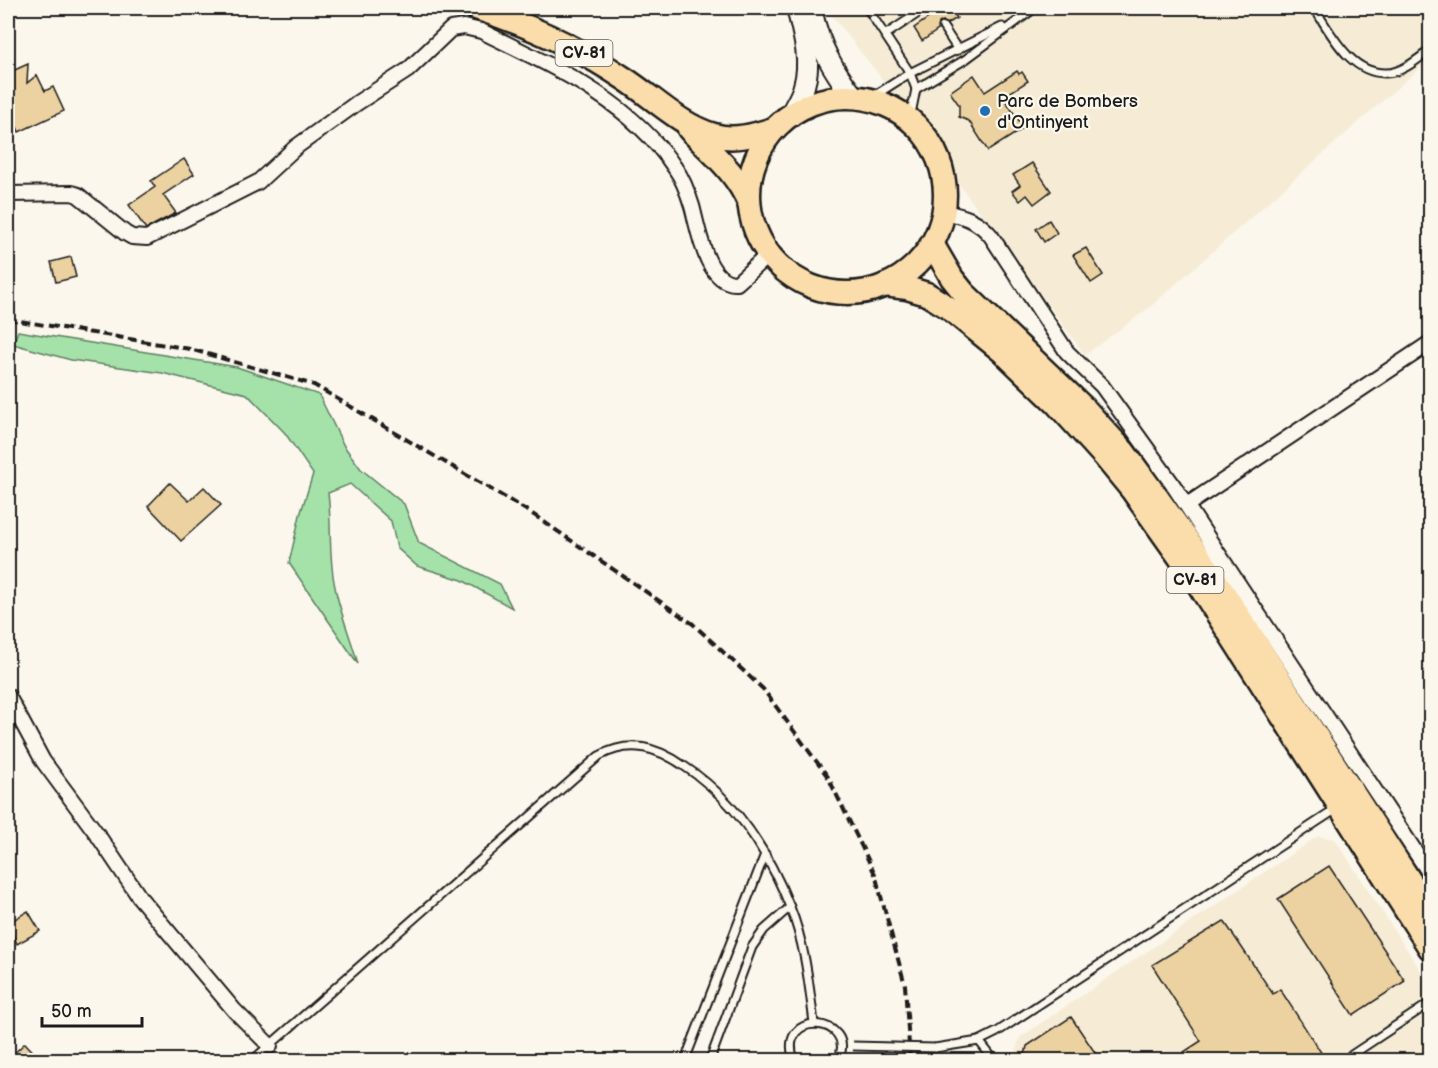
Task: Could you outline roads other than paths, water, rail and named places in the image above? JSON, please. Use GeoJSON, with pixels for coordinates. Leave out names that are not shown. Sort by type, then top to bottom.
{"type":"FeatureCollection","features":[{"type":"Feature","properties":{"kind":"main road","name":"CV-81"},"geometry":{"type":"LineString","coordinates":[[476,8],[538,30],[573,47],[626,79],[680,119],[727,166],[741,185],[749,203],[755,230],[769,254],[787,272],[809,285],[834,292],[860,292],[903,277],[934,247],[944,212],[943,174],[927,138],[910,119],[891,106],[861,97],[821,99],[792,112],[773,129],[758,151],[750,176],[749,203]]}},
{"type":"Feature","properties":{"kind":"main road","name":"CV-81"},"geometry":{"type":"LineString","coordinates":[[680,119],[713,135],[728,138],[758,134],[773,129]]}},
{"type":"Feature","properties":{"kind":"main road","name":"CV-81"},"geometry":{"type":"LineString","coordinates":[[934,247],[952,278],[964,293],[1079,402],[1124,452],[1154,492],[1210,573],[1431,912]]}},
{"type":"Feature","properties":{"kind":"main road","name":"CV-81"},"geometry":{"type":"LineString","coordinates":[[885,285],[927,294],[958,315],[1037,384],[1104,456],[1132,490],[1195,579],[1431,948]]}},
{"type":"Feature","properties":{"kind":"street"},"geometry":{"type":"LineString","coordinates":[[792,112],[804,87],[808,67],[806,44],[797,8]]}},
{"type":"Feature","properties":{"kind":"street"},"geometry":{"type":"LineString","coordinates":[[811,8],[817,34],[829,61],[861,97]]}},
{"type":"Feature","properties":{"kind":"street"},"geometry":{"type":"LineString","coordinates":[[8,194],[72,193],[78,195],[125,233],[132,237],[147,238],[258,182],[303,141],[408,70],[443,35],[451,29],[464,27],[481,31],[578,80],[606,99],[662,149],[678,172],[689,197],[706,256],[720,276],[732,283],[737,283],[769,254]]}},
{"type":"Feature","properties":{"kind":"street"},"geometry":{"type":"LineString","coordinates":[[944,212],[972,219],[991,236],[1067,352],[1102,386],[1117,405],[1187,505],[1431,874]]}},
{"type":"Feature","properties":{"kind":"street"},"geometry":{"type":"LineString","coordinates":[[1187,505],[1431,343]]}},
{"type":"Feature","properties":{"kind":"street"},"geometry":{"type":"LineString","coordinates":[[8,696],[43,761],[97,834],[140,898],[238,1014],[270,1046]]}},
{"type":"Feature","properties":{"kind":"lane"},"geometry":{"type":"LineString","coordinates":[[867,8],[910,73],[916,89],[910,119]]}},
{"type":"Feature","properties":{"kind":"lane"},"geometry":{"type":"LineString","coordinates":[[861,97],[958,50],[1035,8]]}},
{"type":"Feature","properties":{"kind":"lane"},"geometry":{"type":"LineString","coordinates":[[1314,8],[1347,57],[1366,68],[1386,73],[1406,67],[1431,50]]}},
{"type":"Feature","properties":{"kind":"lane"},"geometry":{"type":"LineString","coordinates":[[885,35],[930,10]]}},
{"type":"Feature","properties":{"kind":"lane"},"geometry":{"type":"LineString","coordinates":[[916,89],[966,59],[1020,17]]}},
{"type":"Feature","properties":{"kind":"lane"},"geometry":{"type":"LineString","coordinates":[[943,27],[958,50]]}},
{"type":"Feature","properties":{"kind":"lane"},"geometry":{"type":"LineString","coordinates":[[253,1060],[599,756],[610,750],[638,746],[653,748],[669,755],[701,777],[740,816],[765,854],[790,907],[807,964],[814,1023]]}},
{"type":"Feature","properties":{"kind":"lane"},"geometry":{"type":"LineString","coordinates":[[841,1047],[935,1048],[979,1041],[998,1032],[1340,806]]}},
{"type":"Feature","properties":{"kind":"lane"},"geometry":{"type":"LineString","coordinates":[[685,1060],[765,854]]}},
{"type":"Feature","properties":{"kind":"lane"},"geometry":{"type":"LineString","coordinates":[[710,1060],[752,947],[764,930],[790,907]]}},
{"type":"Feature","properties":{"kind":"lane"},"geometry":{"type":"LineString","coordinates":[[1344,1060],[1431,1003]]}},
{"type":"Feature","properties":{"kind":"lane"},"geometry":{"type":"LineString","coordinates":[[794,1060],[791,1044],[794,1036],[799,1030],[814,1023],[829,1028],[839,1040],[841,1047],[838,1060]]}},
{"type":"Feature","properties":{"kind":"lane"},"geometry":{"type":"LineString","coordinates":[[979,1041],[994,1060]]}},
{"type":"Feature","properties":{"kind":"railway"},"geometry":{"type":"LineString","coordinates":[[8,319],[190,349],[314,385],[531,513],[693,624],[763,689],[828,777],[875,874],[905,985],[910,1060]]}},
{"type":"Feature","properties":{"kind":"place","name":"Parc de Bombers d'Ontinyent"},"geometry":{"type":"Point","coordinates":[985,111]}}]}
